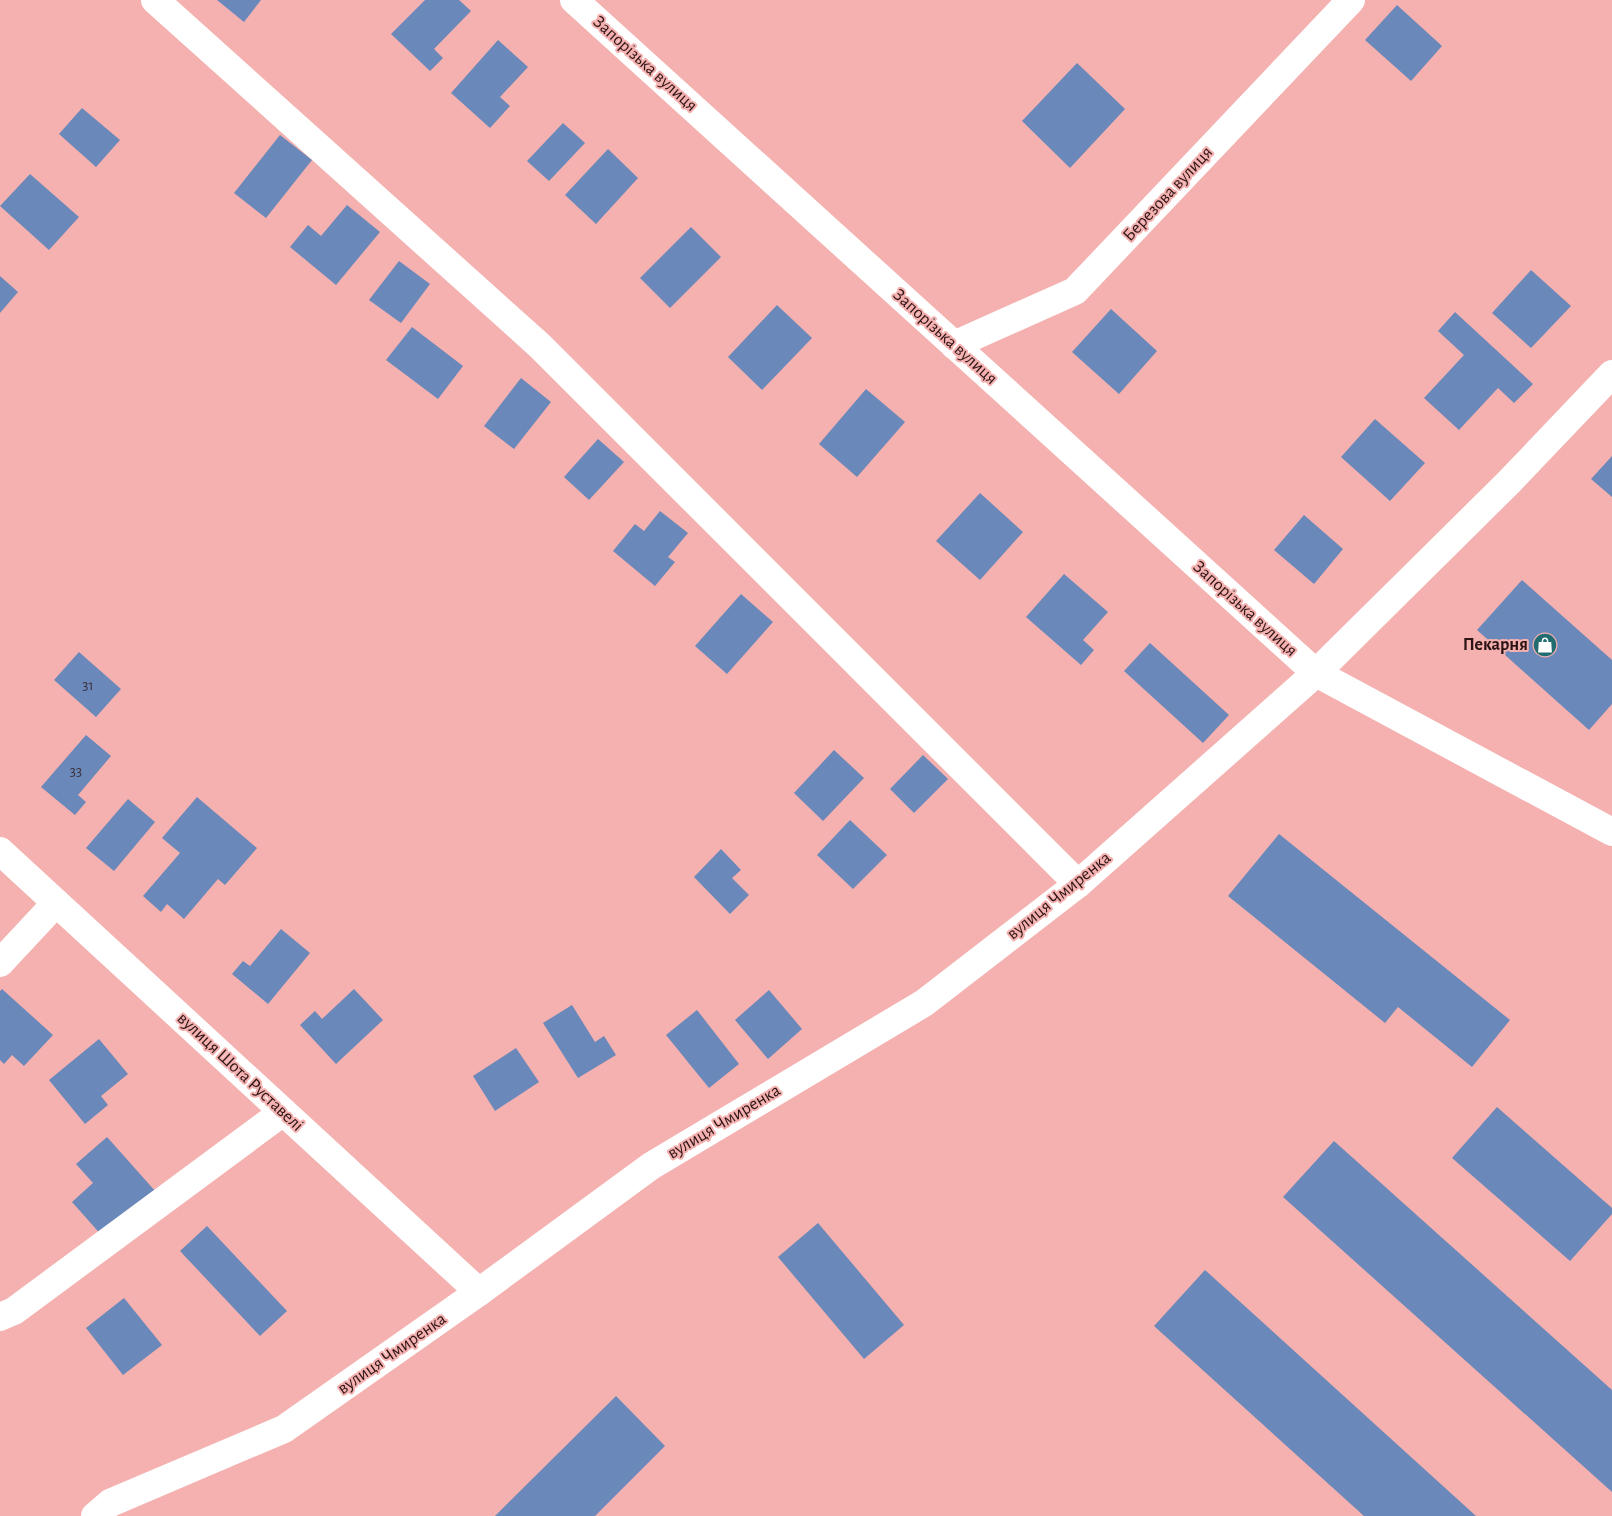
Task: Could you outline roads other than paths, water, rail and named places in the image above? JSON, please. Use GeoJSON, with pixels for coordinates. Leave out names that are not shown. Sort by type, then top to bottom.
{"type":"FeatureCollection","features":[{"type":"Feature","properties":{"kind":"street"},"geometry":{"type":"LineString","coordinates":[[155,0],[540,346],[1078,884]]}},
{"type":"Feature","properties":{"kind":"street","name":"Запорізька вулиця"},"geometry":{"type":"LineString","coordinates":[[574,0],[1316,674],[1612,832]]}},
{"type":"Feature","properties":{"kind":"street","name":"Березова вулиця"},"geometry":{"type":"LineString","coordinates":[[954,345],[1075,291],[1351,0]]}},
{"type":"Feature","properties":{"kind":"street"},"geometry":{"type":"LineString","coordinates":[[1316,674],[1509,482],[1612,374]]}},
{"type":"Feature","properties":{"kind":"street","name":"вулиця Чмиренка"},"geometry":{"type":"LineString","coordinates":[[95,1516],[110,1503],[284,1429],[479,1292],[651,1166],[924,1002],[1078,884],[1316,674]]}},
{"type":"Feature","properties":{"kind":"street","name":"вулиця Шота Руставелі"},"geometry":{"type":"LineString","coordinates":[[0,851],[479,1292]]}},
{"type":"Feature","properties":{"kind":"street"},"geometry":{"type":"LineString","coordinates":[[0,964],[56,903]]}},
{"type":"Feature","properties":{"kind":"street"},"geometry":{"type":"LineString","coordinates":[[0,1317],[14,1311],[283,1112]]}},
{"type":"Feature","properties":{"kind":"place","name":"Пекарня"},"geometry":{"type":"Point","coordinates":[1545,645]}}]}
